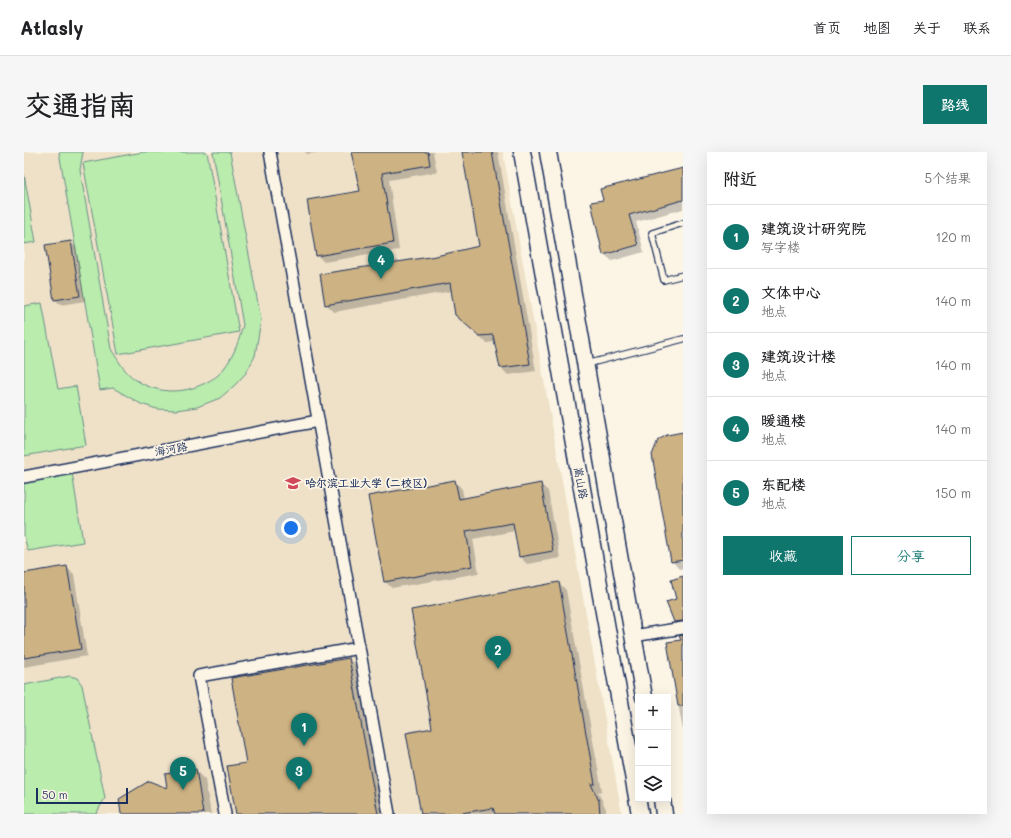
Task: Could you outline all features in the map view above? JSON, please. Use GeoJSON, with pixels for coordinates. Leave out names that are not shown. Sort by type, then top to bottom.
{"type":"FeatureCollection","features":[{"type":"Feature","properties":{"kind":"main road","name":"嵩山路"},"geometry":{"type":"LineString","coordinates":[[522,152],[640,814]]}},
{"type":"Feature","properties":{"kind":"main road"},"geometry":{"type":"LineString","coordinates":[[548,152],[643,694]]}},
{"type":"Feature","properties":{"kind":"main road"},"geometry":{"type":"LineString","coordinates":[[662,802],[664,814]]}},
{"type":"Feature","properties":{"kind":"street"},"geometry":{"type":"LineString","coordinates":[[270,152],[389,814]]}},
{"type":"Feature","properties":{"kind":"street","name":"海河路"},"geometry":{"type":"LineString","coordinates":[[24,477],[318,421]]}},
{"type":"Feature","properties":{"kind":"street"},"geometry":{"type":"LineString","coordinates":[[633,636],[683,628]]}},
{"type":"Feature","properties":{"kind":"street"},"geometry":{"type":"LineString","coordinates":[[225,814],[199,676],[359,648]]}},
{"type":"Feature","properties":{"kind":"lane"},"geometry":{"type":"LineString","coordinates":[[683,223],[652,232],[664,280],[683,275]]}},
{"type":"Feature","properties":{"kind":"lane"},"geometry":{"type":"LineString","coordinates":[[585,365],[683,339]]}},
{"type":"Feature","properties":{"kind":"shaded area","name":"哈尔滨工业大学 (二校区)"},"geometry":{"type":"Polygon","coordinates":[[[24,152],[503,152],[622,814],[24,814],[24,152]]]}},
{"type":"Feature","properties":{"kind":"green space"},"geometry":{"type":"Polygon","coordinates":[[[59,152],[83,152],[80,170],[111,349],[125,370],[136,380],[154,388],[172,391],[191,388],[216,377],[228,363],[243,325],[213,152],[230,152],[261,320],[255,356],[246,373],[220,398],[197,407],[176,410],[157,409],[141,404],[113,388],[100,390],[59,152]]]}},
{"type":"Feature","properties":{"kind":"green space"},"geometry":{"type":"Polygon","coordinates":[[[143,152],[207,152],[239,332],[118,354],[83,163],[143,152]]]}},
{"type":"Feature","properties":{"kind":"green space"},"geometry":{"type":"Polygon","coordinates":[[[24,174],[36,242],[24,244],[24,174]]]}},
{"type":"Feature","properties":{"kind":"green space"},"geometry":{"type":"Polygon","coordinates":[[[42,303],[58,389],[76,386],[86,445],[24,456],[24,306],[42,303]]]}},
{"type":"Feature","properties":{"kind":"green space"},"geometry":{"type":"Polygon","coordinates":[[[72,472],[83,542],[28,551],[24,536],[24,481],[72,472]]]}},
{"type":"Feature","properties":{"kind":"green space"},"geometry":{"type":"Polygon","coordinates":[[[70,676],[77,678],[82,685],[105,798],[96,814],[24,814],[24,685],[70,676]]]}},
{"type":"Feature","properties":{"kind":"building"},"geometry":{"type":"Polygon","coordinates":[[[351,152],[428,152],[430,165],[382,173],[393,243],[316,256],[307,200],[360,191],[351,152]]]}},
{"type":"Feature","properties":{"kind":"building"},"geometry":{"type":"Polygon","coordinates":[[[462,152],[492,152],[530,364],[500,368],[493,335],[479,336],[455,315],[450,283],[325,305],[320,274],[436,256],[479,246],[462,152]]]}},
{"type":"Feature","properties":{"kind":"building"},"geometry":{"type":"Polygon","coordinates":[[[683,168],[683,200],[629,215],[638,245],[603,255],[591,202],[603,200],[600,189],[683,168]]]}},
{"type":"Feature","properties":{"kind":"building"},"geometry":{"type":"Polygon","coordinates":[[[71,241],[80,296],[54,300],[45,245],[71,241]]]}},
{"type":"Feature","properties":{"kind":"building"},"geometry":{"type":"Polygon","coordinates":[[[683,432],[683,560],[671,562],[652,455],[658,440],[667,435],[683,432]]]}},
{"type":"Feature","properties":{"kind":"building"},"geometry":{"type":"Polygon","coordinates":[[[455,480],[459,499],[541,483],[553,551],[519,557],[513,523],[466,531],[472,566],[384,582],[368,496],[455,480]]]}},
{"type":"Feature","properties":{"kind":"building"},"geometry":{"type":"Polygon","coordinates":[[[67,566],[81,649],[24,658],[24,573],[67,566]]]}},
{"type":"Feature","properties":{"kind":"building"},"geometry":{"type":"Polygon","coordinates":[[[683,576],[683,621],[674,622],[666,602],[676,599],[671,580],[683,576]]]}},
{"type":"Feature","properties":{"kind":"building"},"geometry":{"type":"Polygon","coordinates":[[[559,582],[595,784],[591,784],[599,801],[600,814],[495,814],[493,808],[455,814],[421,814],[406,733],[432,728],[411,610],[559,582]]]}},
{"type":"Feature","properties":{"kind":"building"},"geometry":{"type":"Polygon","coordinates":[[[683,635],[683,706],[678,706],[667,642],[681,640],[679,636],[683,635]]]}},
{"type":"Feature","properties":{"kind":"building"},"geometry":{"type":"Polygon","coordinates":[[[349,658],[378,814],[236,814],[227,766],[246,763],[231,678],[349,658]]]}},
{"type":"Feature","properties":{"kind":"building"},"geometry":{"type":"Polygon","coordinates":[[[196,769],[203,814],[121,814],[119,799],[149,781],[167,788],[165,774],[196,769]]]}},
{"type":"Feature","properties":{"kind":"place","name":"暖通楼"},"geometry":{"type":"Point","coordinates":[381,279]}},
{"type":"Feature","properties":{"kind":"place","name":"哈尔滨工业大学 (二校区)"},"geometry":{"type":"Point","coordinates":[293,483]}},
{"type":"Feature","properties":{"kind":"place","name":"文体中心"},"geometry":{"type":"Point","coordinates":[498,669]}},
{"type":"Feature","properties":{"kind":"place","name":"建筑设计研究院"},"geometry":{"type":"Point","coordinates":[304,746]}},
{"type":"Feature","properties":{"kind":"place","name":"东配楼"},"geometry":{"type":"Point","coordinates":[183,790]}},
{"type":"Feature","properties":{"kind":"place","name":"建筑设计楼"},"geometry":{"type":"Point","coordinates":[299,790]}}]}
